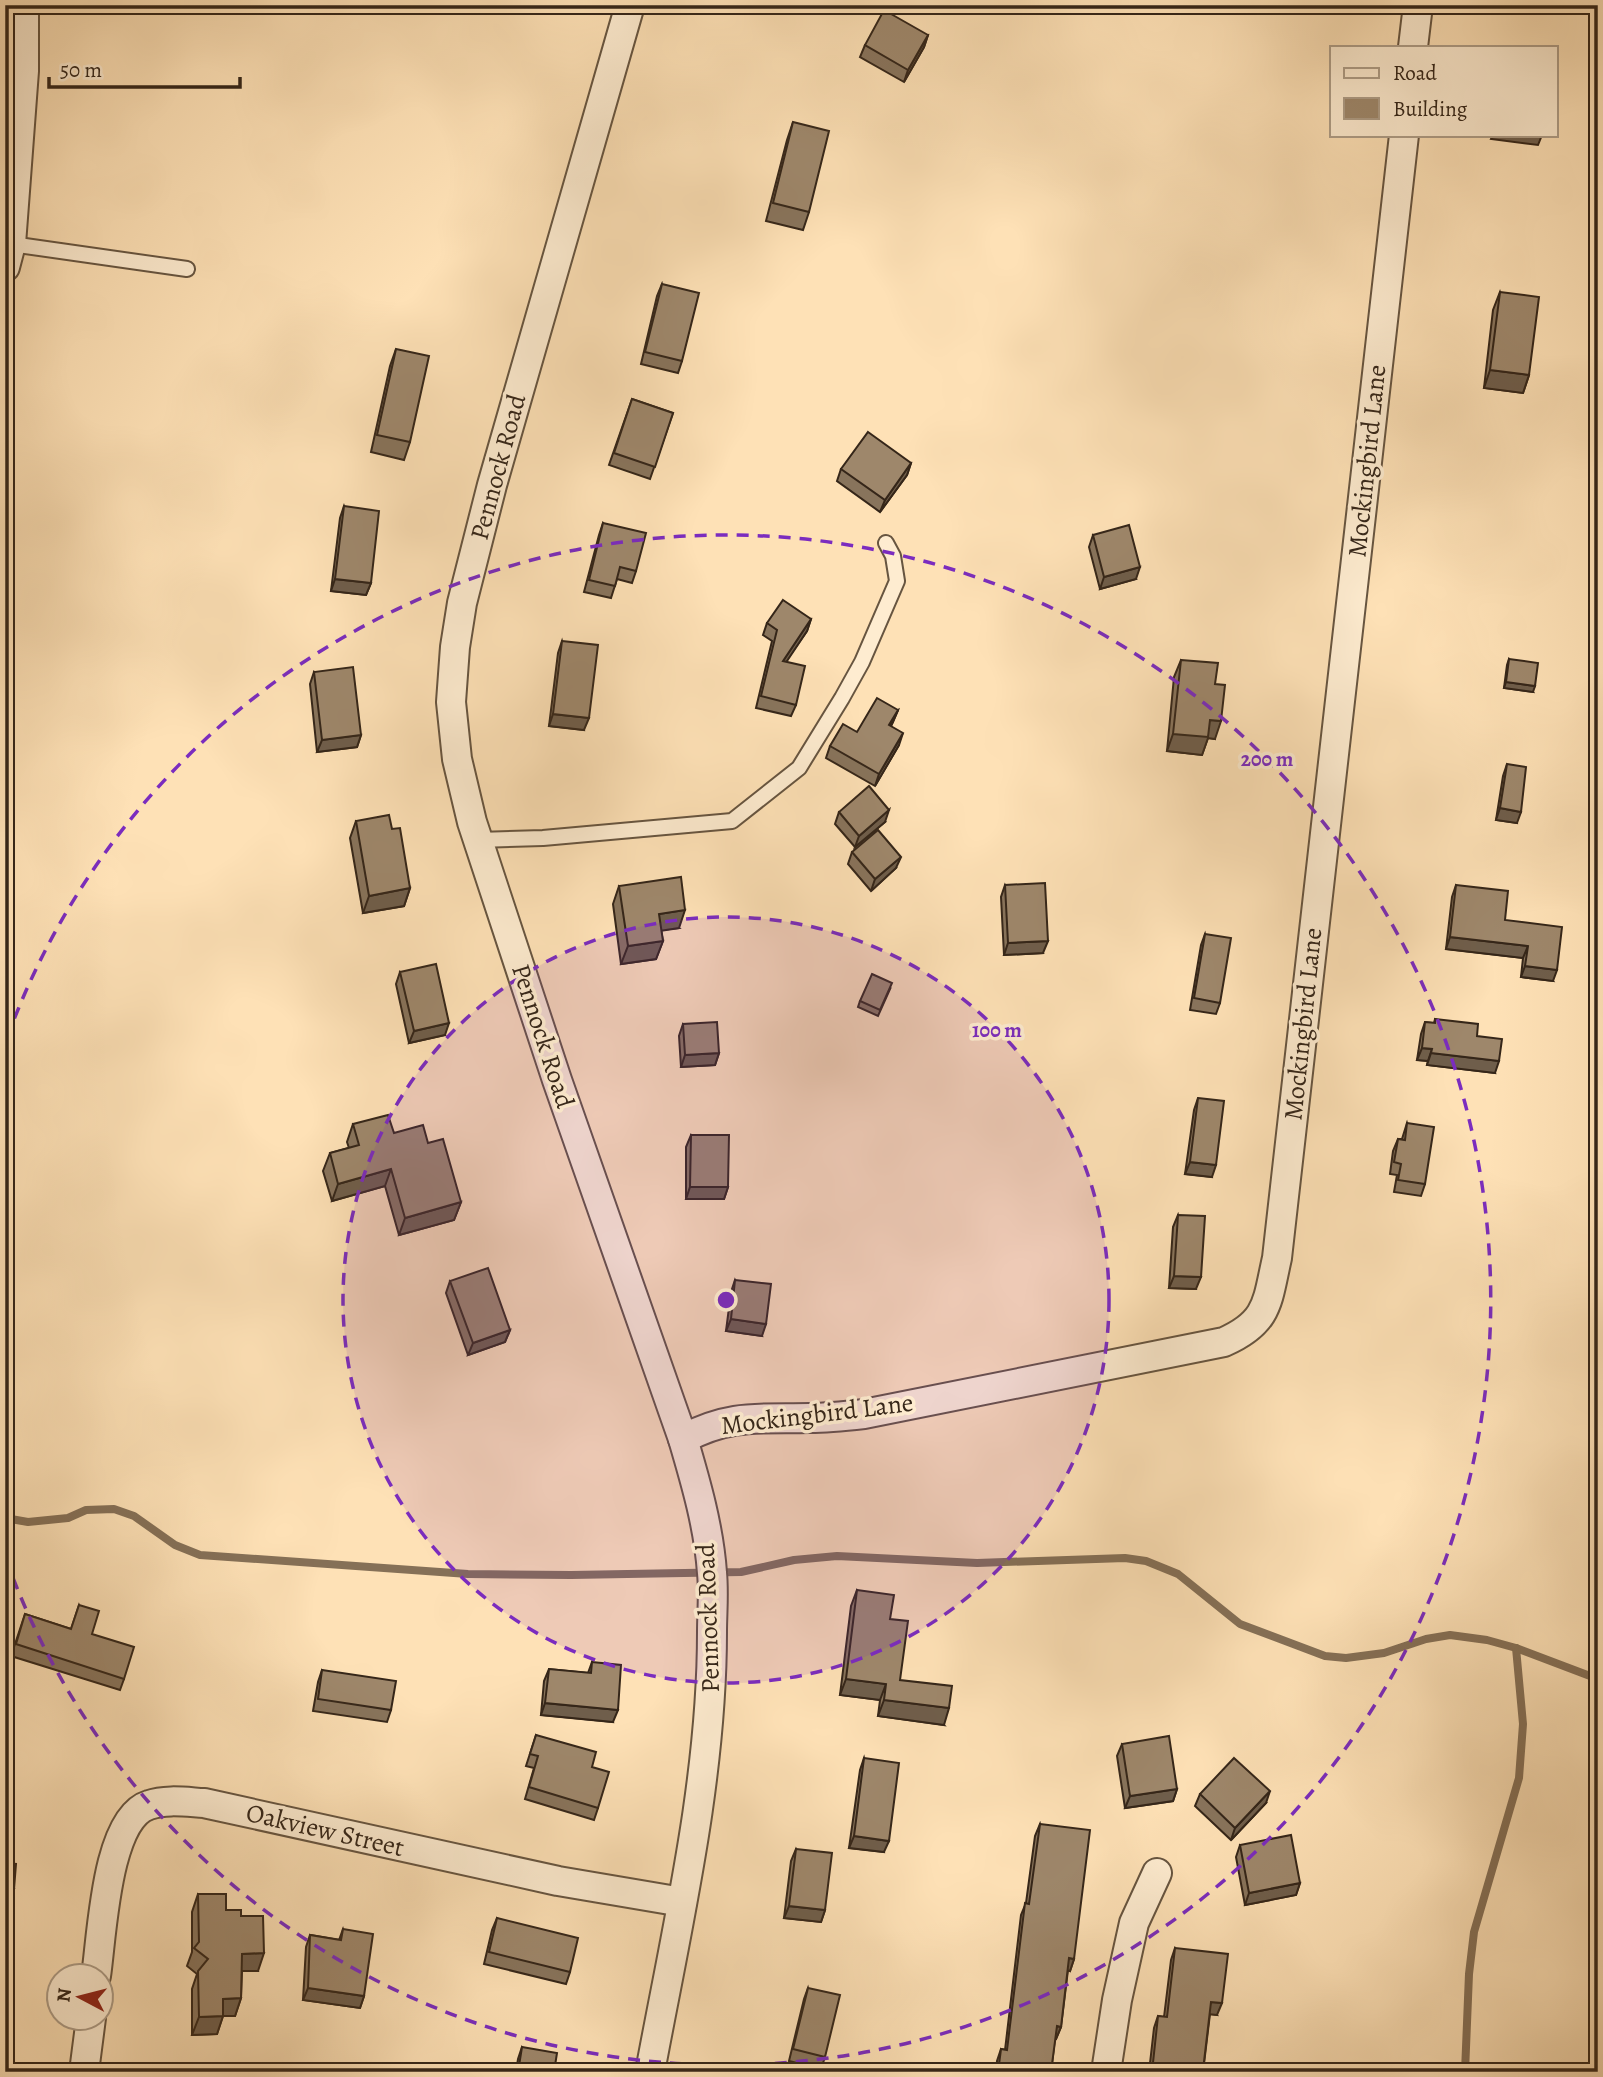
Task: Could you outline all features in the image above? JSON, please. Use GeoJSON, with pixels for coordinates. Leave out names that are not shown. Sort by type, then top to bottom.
{"type":"FeatureCollection","features":[{"type":"Feature","properties":{"kind":"street"},"geometry":{"type":"LineString","coordinates":[[8,256],[24,71],[24,5]]}},
{"type":"Feature","properties":{"kind":"street","name":"Pennock Road"},"geometry":{"type":"LineString","coordinates":[[630,5],[492,485],[461,603],[451,702],[457,759],[478,840],[557,1080],[683,1439],[699,1493],[712,1573],[709,1736],[682,1902],[650,2072]]}},
{"type":"Feature","properties":{"kind":"street"},"geometry":{"type":"LineString","coordinates":[[1413,46],[1418,5]]}},
{"type":"Feature","properties":{"kind":"street","name":"Mockingbird Lane"},"geometry":{"type":"LineString","coordinates":[[683,1439],[726,1421],[864,1414],[1224,1342],[1243,1334],[1259,1320],[1267,1301],[1277,1258],[1404,136]]}},
{"type":"Feature","properties":{"kind":"street","name":"Oakview Street"},"geometry":{"type":"LineString","coordinates":[[98,1962],[111,1862],[119,1838],[131,1817],[148,1805],[174,1802],[204,1803],[533,1875],[682,1902]]}},
{"type":"Feature","properties":{"kind":"street"},"geometry":{"type":"LineString","coordinates":[[1106,2072],[1117,2000],[1134,1923],[1157,1873]]}},
{"type":"Feature","properties":{"kind":"street"},"geometry":{"type":"LineString","coordinates":[[84,2072],[89,2032]]}},
{"type":"Feature","properties":{"kind":"lane"},"geometry":{"type":"LineString","coordinates":[[8,256],[187,269]]}},
{"type":"Feature","properties":{"kind":"lane"},"geometry":{"type":"LineString","coordinates":[[478,840],[543,838],[732,821],[799,768],[847,689],[872,640],[897,581],[893,556],[886,543]]}},
{"type":"Feature","properties":{"kind":"building"},"geometry":{"type":"Polygon","coordinates":[[[884,10],[928,35],[908,70],[865,45],[884,10]]]}},
{"type":"Feature","properties":{"kind":"building"},"geometry":{"type":"Polygon","coordinates":[[[793,122],[829,131],[809,212],[773,203],[793,122]]]}},
{"type":"Feature","properties":{"kind":"building"},"geometry":{"type":"Polygon","coordinates":[[[662,284],[699,293],[682,361],[645,352],[662,284]]]}},
{"type":"Feature","properties":{"kind":"building"},"geometry":{"type":"Polygon","coordinates":[[[1500,292],[1539,297],[1529,375],[1490,370],[1500,292]]]}},
{"type":"Feature","properties":{"kind":"building"},"geometry":{"type":"Polygon","coordinates":[[[396,349],[429,356],[410,442],[377,435],[396,349]]]}},
{"type":"Feature","properties":{"kind":"building"},"geometry":{"type":"Polygon","coordinates":[[[632,399],[673,413],[655,467],[614,453],[632,399]]]}},
{"type":"Feature","properties":{"kind":"building"},"geometry":{"type":"Polygon","coordinates":[[[868,432],[911,463],[885,500],[841,469],[868,432]]]}},
{"type":"Feature","properties":{"kind":"building"},"geometry":{"type":"Polygon","coordinates":[[[344,506],[379,511],[371,583],[335,579],[344,506]]]}},
{"type":"Feature","properties":{"kind":"building"},"geometry":{"type":"Polygon","coordinates":[[[603,523],[646,533],[636,571],[620,567],[615,586],[589,580],[603,523]]]}},
{"type":"Feature","properties":{"kind":"building"},"geometry":{"type":"Polygon","coordinates":[[[1129,525],[1140,567],[1104,577],[1093,535],[1129,525]]]}},
{"type":"Feature","properties":{"kind":"building"},"geometry":{"type":"Polygon","coordinates":[[[783,600],[811,619],[783,661],[805,666],[796,705],[761,696],[777,630],[767,623],[783,600]]]}},
{"type":"Feature","properties":{"kind":"building"},"geometry":{"type":"Polygon","coordinates":[[[562,641],[598,645],[589,718],[553,714],[562,641]]]}},
{"type":"Feature","properties":{"kind":"building"},"geometry":{"type":"Polygon","coordinates":[[[1509,659],[1538,663],[1535,686],[1506,682],[1509,659]]]}},
{"type":"Feature","properties":{"kind":"building"},"geometry":{"type":"Polygon","coordinates":[[[1181,660],[1218,663],[1215,684],[1225,685],[1221,721],[1210,720],[1208,737],[1173,734],[1181,660]]]}},
{"type":"Feature","properties":{"kind":"building"},"geometry":{"type":"Polygon","coordinates":[[[353,667],[361,735],[322,740],[314,672],[353,667]]]}},
{"type":"Feature","properties":{"kind":"building"},"geometry":{"type":"Polygon","coordinates":[[[877,698],[898,710],[889,725],[903,733],[879,774],[830,746],[843,724],[857,732],[877,698]]]}},
{"type":"Feature","properties":{"kind":"building"},"geometry":{"type":"Polygon","coordinates":[[[1507,764],[1526,767],[1521,812],[1500,808],[1507,764]]]}},
{"type":"Feature","properties":{"kind":"building"},"geometry":{"type":"Polygon","coordinates":[[[869,786],[889,810],[859,836],[839,812],[869,786]]]}},
{"type":"Feature","properties":{"kind":"building"},"geometry":{"type":"Polygon","coordinates":[[[389,815],[392,829],[400,828],[410,888],[369,896],[356,821],[389,815]]]}},
{"type":"Feature","properties":{"kind":"building"},"geometry":{"type":"Polygon","coordinates":[[[878,830],[901,857],[875,879],[852,852],[878,830]]]}},
{"type":"Feature","properties":{"kind":"building"},"geometry":{"type":"Polygon","coordinates":[[[681,877],[685,910],[659,914],[663,941],[628,946],[619,886],[681,877]]]}},
{"type":"Feature","properties":{"kind":"building"},"geometry":{"type":"Polygon","coordinates":[[[1045,883],[1048,941],[1008,943],[1005,885],[1045,883]]]}},
{"type":"Feature","properties":{"kind":"building"},"geometry":{"type":"Polygon","coordinates":[[[1456,885],[1508,891],[1505,920],[1562,927],[1557,970],[1525,966],[1528,946],[1450,937],[1456,885]]]}},
{"type":"Feature","properties":{"kind":"building"},"geometry":{"type":"Polygon","coordinates":[[[1205,934],[1231,938],[1220,1003],[1194,998],[1205,934]]]}},
{"type":"Feature","properties":{"kind":"building"},"geometry":{"type":"Polygon","coordinates":[[[436,964],[449,1023],[414,1031],[400,972],[436,964]]]}},
{"type":"Feature","properties":{"kind":"building"},"geometry":{"type":"Polygon","coordinates":[[[872,974],[892,983],[880,1010],[860,1001],[872,974]]]}},
{"type":"Feature","properties":{"kind":"building"},"geometry":{"type":"Polygon","coordinates":[[[1435,1019],[1478,1024],[1477,1036],[1502,1039],[1499,1061],[1431,1053],[1432,1049],[1422,1048],[1425,1022],[1435,1023],[1435,1019]]]}},
{"type":"Feature","properties":{"kind":"building"},"geometry":{"type":"Polygon","coordinates":[[[717,1022],[719,1053],[685,1055],[683,1024],[717,1022]]]}},
{"type":"Feature","properties":{"kind":"building"},"geometry":{"type":"Polygon","coordinates":[[[1198,1098],[1224,1101],[1216,1165],[1190,1162],[1198,1098]]]}},
{"type":"Feature","properties":{"kind":"building"},"geometry":{"type":"Polygon","coordinates":[[[388,1115],[394,1133],[423,1125],[428,1143],[443,1139],[461,1202],[405,1218],[391,1169],[338,1184],[330,1153],[359,1145],[353,1124],[388,1115]]]}},
{"type":"Feature","properties":{"kind":"building"},"geometry":{"type":"Polygon","coordinates":[[[1407,1123],[1434,1127],[1425,1184],[1398,1180],[1401,1164],[1394,1162],[1398,1139],[1405,1140],[1407,1123]]]}},
{"type":"Feature","properties":{"kind":"building"},"geometry":{"type":"Polygon","coordinates":[[[691,1135],[729,1135],[728,1187],[690,1187],[691,1135]]]}},
{"type":"Feature","properties":{"kind":"building"},"geometry":{"type":"Polygon","coordinates":[[[1178,1215],[1205,1216],[1201,1277],[1174,1276],[1178,1215]]]}},
{"type":"Feature","properties":{"kind":"building"},"geometry":{"type":"Polygon","coordinates":[[[488,1268],[510,1330],[473,1343],[450,1281],[488,1268]]]}},
{"type":"Feature","properties":{"kind":"building"},"geometry":{"type":"Polygon","coordinates":[[[735,1280],[771,1284],[766,1324],[731,1319],[735,1280]]]}},
{"type":"Feature","properties":{"kind":"building"},"geometry":{"type":"Polygon","coordinates":[[[857,1590],[894,1595],[890,1619],[908,1621],[900,1680],[952,1686],[949,1708],[884,1700],[886,1684],[846,1679],[857,1590]]]}},
{"type":"Feature","properties":{"kind":"building"},"geometry":{"type":"Polygon","coordinates":[[[79,1605],[99,1611],[92,1634],[134,1647],[124,1679],[16,1644],[25,1614],[71,1629],[79,1605]]]}},
{"type":"Feature","properties":{"kind":"building"},"geometry":{"type":"Polygon","coordinates":[[[592,1662],[621,1665],[618,1710],[545,1703],[549,1669],[591,1673],[592,1662]]]}},
{"type":"Feature","properties":{"kind":"building"},"geometry":{"type":"Polygon","coordinates":[[[322,1670],[396,1681],[391,1710],[318,1699],[322,1670]]]}},
{"type":"Feature","properties":{"kind":"building"},"geometry":{"type":"Polygon","coordinates":[[[536,1735],[596,1752],[592,1767],[609,1772],[598,1808],[529,1787],[538,1756],[530,1754],[536,1735]]]}},
{"type":"Feature","properties":{"kind":"building"},"geometry":{"type":"Polygon","coordinates":[[[1169,1736],[1177,1789],[1130,1796],[1122,1744],[1169,1736]]]}},
{"type":"Feature","properties":{"kind":"building"},"geometry":{"type":"Polygon","coordinates":[[[864,1758],[899,1763],[889,1841],[854,1836],[864,1758]]]}},
{"type":"Feature","properties":{"kind":"building"},"geometry":{"type":"Polygon","coordinates":[[[1234,1758],[1270,1791],[1235,1828],[1200,1794],[1234,1758]]]}},
{"type":"Feature","properties":{"kind":"building"},"geometry":{"type":"Polygon","coordinates":[[[1040,1824],[1090,1830],[1074,1959],[1069,1958],[1061,2027],[1057,2026],[1051,2072],[998,2072],[1001,2049],[1007,2050],[1025,1903],[1029,1904],[1040,1824]]]}},
{"type":"Feature","properties":{"kind":"building"},"geometry":{"type":"Polygon","coordinates":[[[1291,1835],[1300,1883],[1249,1893],[1240,1845],[1291,1835]]]}},
{"type":"Feature","properties":{"kind":"building"},"geometry":{"type":"Polygon","coordinates":[[[5,1839],[6,1863],[16,1864],[14,1889],[5,1889],[5,1839]]]}},
{"type":"Feature","properties":{"kind":"building"},"geometry":{"type":"Polygon","coordinates":[[[796,1849],[832,1853],[825,1910],[789,1906],[796,1849]]]}},
{"type":"Feature","properties":{"kind":"building"},"geometry":{"type":"Polygon","coordinates":[[[198,1894],[226,1894],[226,1910],[241,1910],[241,1916],[263,1916],[264,1953],[242,1954],[241,1998],[223,1999],[223,2016],[199,2017],[198,1971],[208,1959],[194,1948],[199,1942],[198,1894]]]}},
{"type":"Feature","properties":{"kind":"building"},"geometry":{"type":"Polygon","coordinates":[[[497,1918],[578,1938],[570,1972],[489,1952],[497,1918]]]}},
{"type":"Feature","properties":{"kind":"building"},"geometry":{"type":"Polygon","coordinates":[[[343,1929],[373,1934],[364,1996],[308,1988],[310,1935],[341,1940],[343,1929]]]}},
{"type":"Feature","properties":{"kind":"building"},"geometry":{"type":"Polygon","coordinates":[[[1175,1948],[1228,1954],[1222,2003],[1211,2002],[1203,2070],[1152,2072],[1158,2016],[1167,2017],[1175,1948]]]}},
{"type":"Feature","properties":{"kind":"building"},"geometry":{"type":"Polygon","coordinates":[[[808,1988],[840,1995],[825,2057],[793,2049],[808,1988]]]}},
{"type":"Feature","properties":{"kind":"building"},"geometry":{"type":"Polygon","coordinates":[[[522,2047],[557,2053],[554,2072],[518,2072],[522,2047]]]}},
{"type":"Feature","properties":{"kind":"waterway"},"geometry":{"type":"LineString","coordinates":[[5,1518],[28,1522],[68,1518],[86,1510],[114,1509],[134,1516],[175,1545],[200,1555],[468,1574],[741,1572],[794,1560],[837,1556],[977,1563],[1125,1558],[1146,1561],[1178,1574],[1240,1624],[1325,1656],[1346,1658],[1384,1653],[1426,1639],[1450,1635],[1487,1640],[1516,1648],[1598,1679]]}},
{"type":"Feature","properties":{"kind":"waterway"},"geometry":{"type":"LineString","coordinates":[[1465,2072],[1469,1974],[1474,1932],[1519,1778],[1523,1724],[1516,1648]]}}]}
